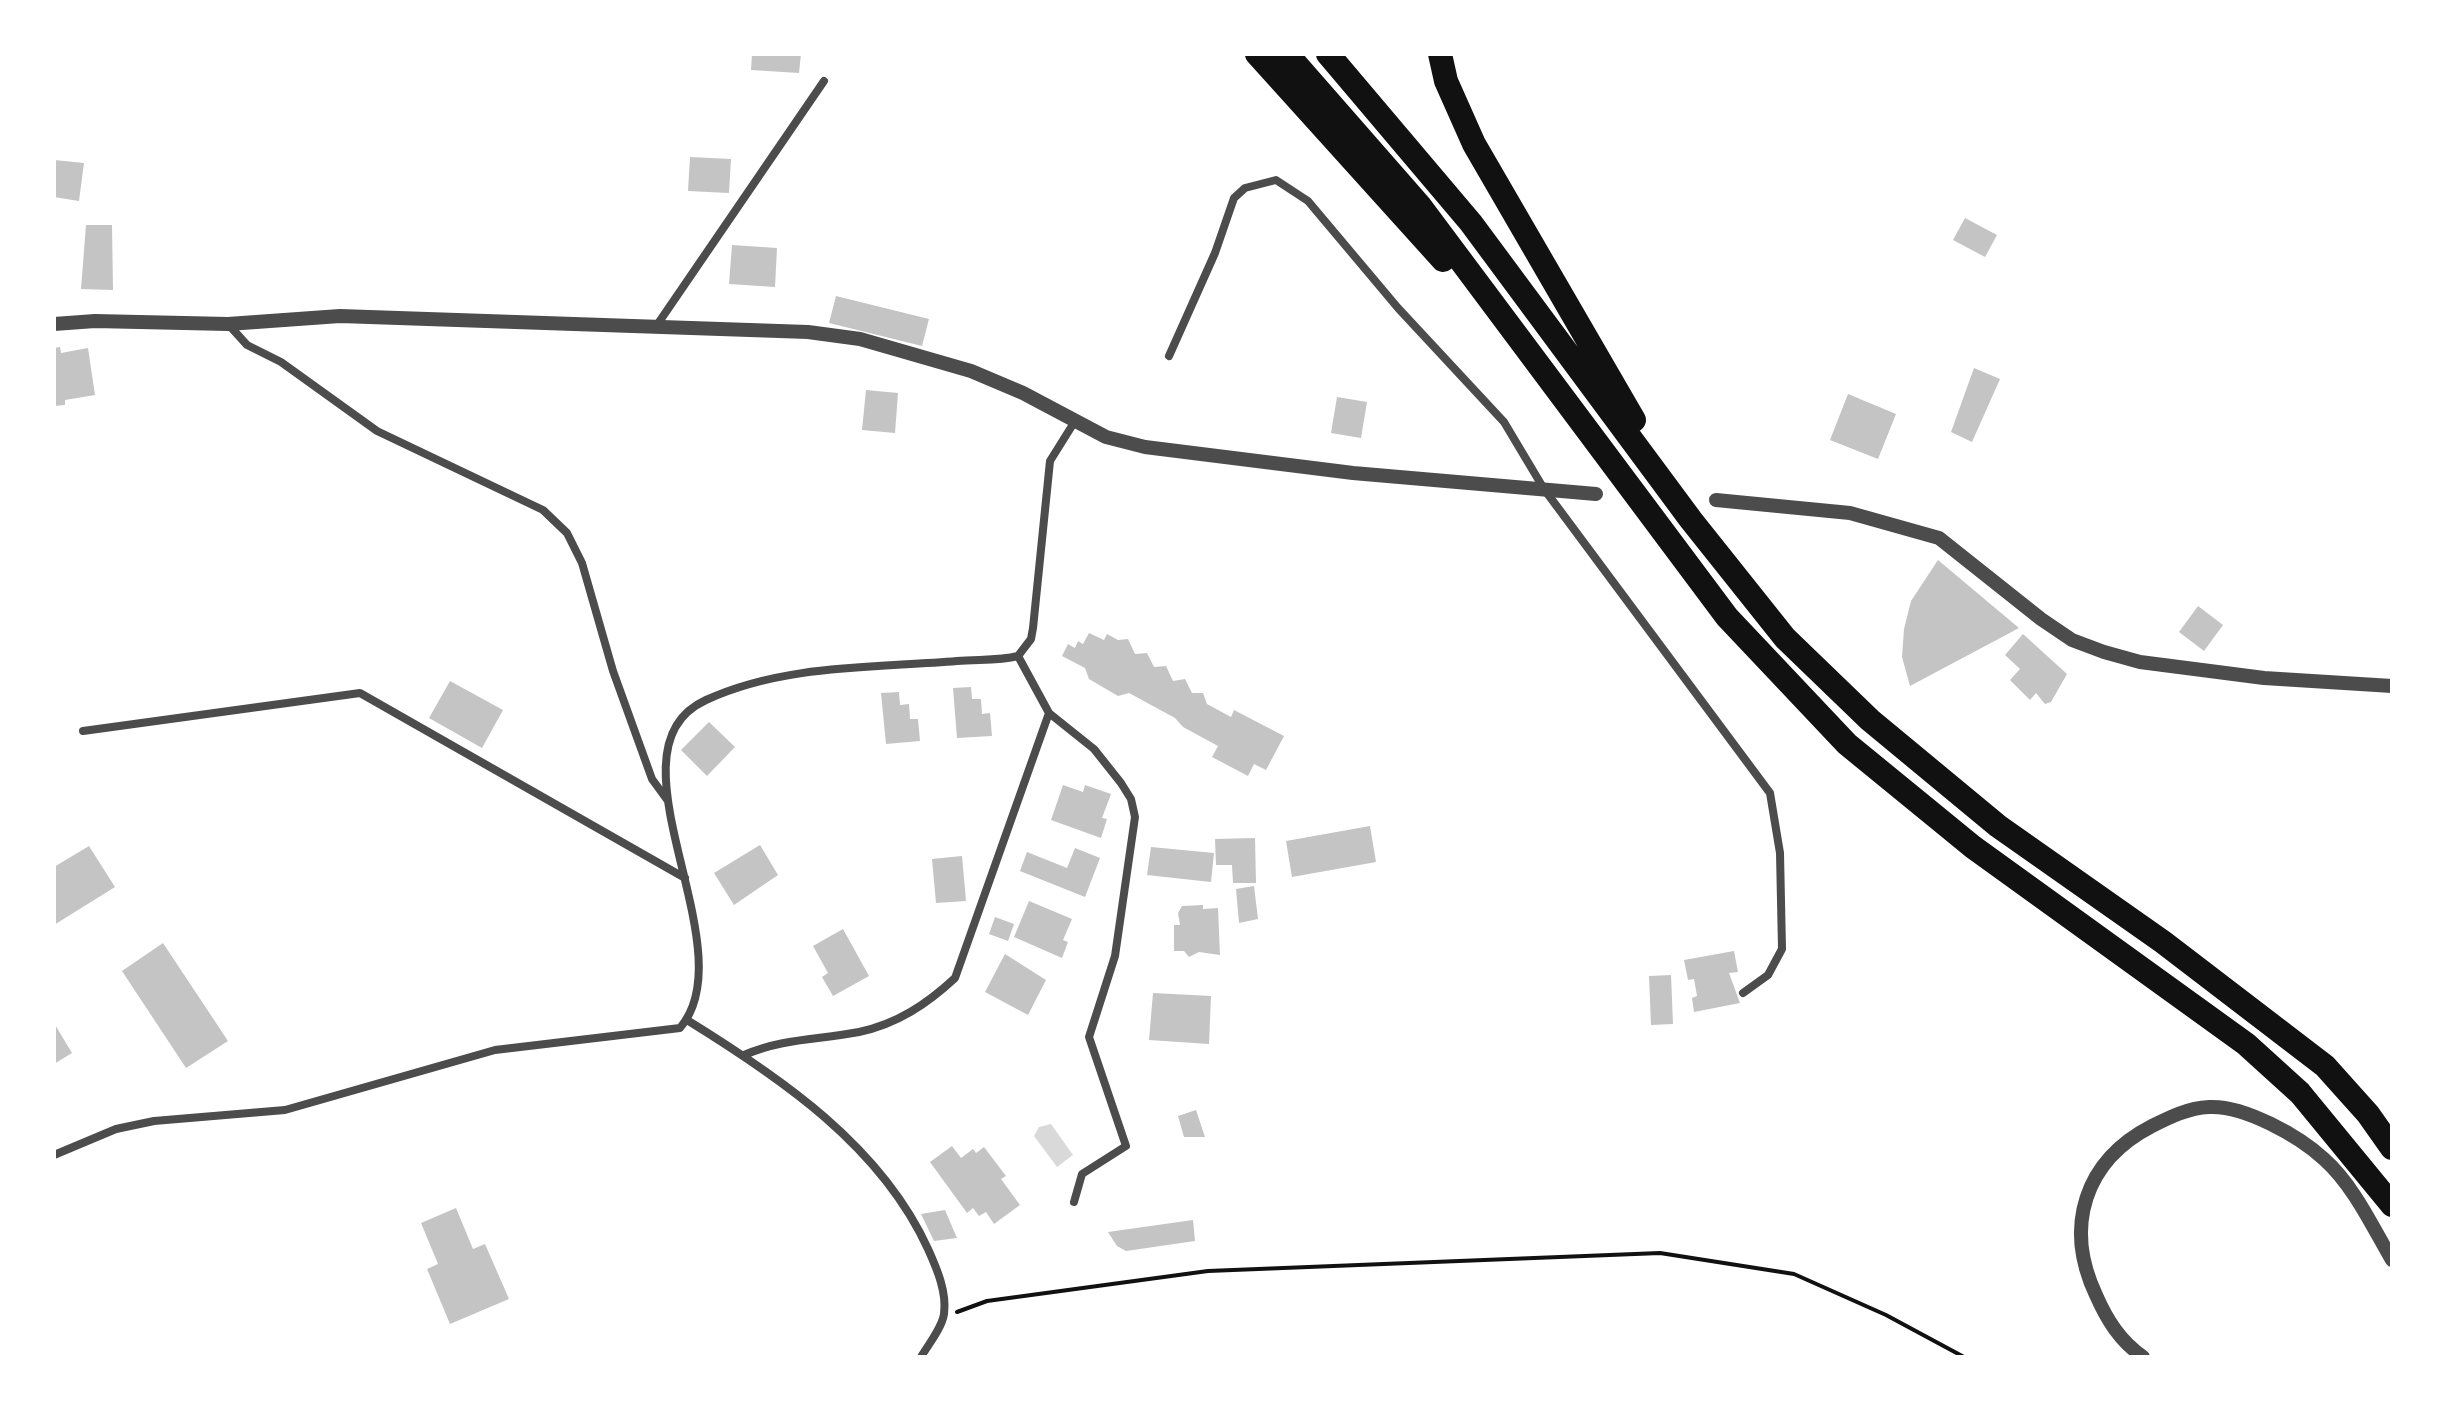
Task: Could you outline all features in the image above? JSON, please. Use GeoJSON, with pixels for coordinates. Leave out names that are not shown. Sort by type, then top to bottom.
{"type":"FeatureCollection","features":[{"type":"Feature","properties":{"kind":"highway"},"geometry":{"type":"LineString","coordinates":[[1257,54],[1372,178],[1586,426]]}},
{"type":"Feature","properties":{"kind":"highway"},"geometry":{"type":"LineString","coordinates":[[1287,54],[1420,206],[1727,617],[1847,744],[1973,847],[2246,1044],[2300,1093],[2392,1205]]}},
{"type":"Feature","properties":{"kind":"highway"},"geometry":{"type":"LineString","coordinates":[[1328,54],[1471,223],[1691,520],[1785,638],[1870,720],[1998,826],[2272,1022],[2325,1066],[2368,1114],[2392,1148]]}},
{"type":"Feature","properties":{"kind":"highway"},"geometry":{"type":"LineString","coordinates":[[1440,54],[1446,81],[1474,144],[1691,520]]}},
{"type":"Feature","properties":{"kind":"street"},"geometry":{"type":"LineString","coordinates":[[657,325],[824,81]]}},
{"type":"Feature","properties":{"kind":"street"},"geometry":{"type":"LineString","coordinates":[[1169,356],[1215,253],[1234,198],[1245,188],[1276,180],[1308,201],[1398,308],[1504,422],[1544,489],[1770,793],[1780,853],[1782,949],[1768,975],[1743,993]]}},
{"type":"Feature","properties":{"kind":"street"},"geometry":{"type":"LineString","coordinates":[[54,324],[95,321],[228,324],[340,316],[750,327],[860,339],[971,371],[1023,393],[1106,437],[1145,447],[1353,473],[1596,494]]}},
{"type":"Feature","properties":{"kind":"street"},"geometry":{"type":"LineString","coordinates":[[228,324],[247,345],[281,362],[377,431],[543,510],[567,533],[582,563],[613,671],[652,779],[669,802]]}},
{"type":"Feature","properties":{"kind":"street"},"geometry":{"type":"LineString","coordinates":[[54,1155],[116,1129],[154,1121],[285,1110],[495,1050],[658,1034],[680,1028],[687,1020],[695,999],[697,960],[693,913],[669,802],[667,742],[687,710],[756,682],[804,672],[1018,656],[1031,639],[1033,628],[1050,461],[1075,421]]}},
{"type":"Feature","properties":{"kind":"street"},"geometry":{"type":"LineString","coordinates":[[1716,500],[1850,513],[1939,538],[2072,640],[2140,662],[2264,678],[2392,686]]}},
{"type":"Feature","properties":{"kind":"street"},"geometry":{"type":"LineString","coordinates":[[1018,656],[1049,713],[1094,749],[1131,799],[1135,817],[1115,956],[1089,1037],[1126,1146],[1082,1174],[1074,1202]]}},
{"type":"Feature","properties":{"kind":"street"},"geometry":{"type":"LineString","coordinates":[[83,731],[360,693],[685,878]]}},
{"type":"Feature","properties":{"kind":"street"},"geometry":{"type":"LineString","coordinates":[[744,1055],[772,1043],[858,1032],[888,1023],[928,1003],[955,978],[1049,713]]}},
{"type":"Feature","properties":{"kind":"street"},"geometry":{"type":"LineString","coordinates":[[687,1020],[766,1069],[832,1125],[900,1195],[933,1261],[944,1293],[944,1317],[921,1357]]}},
{"type":"Feature","properties":{"kind":"street"},"geometry":{"type":"LineString","coordinates":[[2143,1357],[2128,1347],[2106,1318],[2089,1281],[2078,1240],[2086,1196],[2108,1157],[2134,1135],[2178,1113],[2212,1107],[2266,1121],[2299,1140],[2325,1160],[2357,1199],[2392,1260]]}},
{"type":"Feature","properties":{"kind":"path"},"geometry":{"type":"LineString","coordinates":[[944,1317],[987,1301],[1208,1271],[1660,1253],[1794,1274],[1886,1315],[1964,1357]]}},
{"type":"Feature","properties":{"kind":"shaded area"},"geometry":{"type":"Polygon","coordinates":[[[1051,1124],[1073,1155],[1057,1167],[1034,1136],[1039,1127],[1051,1124]]]}},
{"type":"Feature","properties":{"kind":"building"},"geometry":{"type":"Polygon","coordinates":[[[752,54],[801,54],[799,73],[751,70],[752,54]]]}},
{"type":"Feature","properties":{"kind":"building"},"geometry":{"type":"Polygon","coordinates":[[[690,157],[731,159],[729,193],[688,191],[690,157]]]}},
{"type":"Feature","properties":{"kind":"building"},"geometry":{"type":"Polygon","coordinates":[[[54,160],[84,163],[79,201],[54,197],[54,160]]]}},
{"type":"Feature","properties":{"kind":"building"},"geometry":{"type":"Polygon","coordinates":[[[1965,218],[1997,235],[1985,257],[1953,240],[1965,218]]]}},
{"type":"Feature","properties":{"kind":"building"},"geometry":{"type":"Polygon","coordinates":[[[86,225],[112,225],[113,290],[81,289],[86,225]]]}},
{"type":"Feature","properties":{"kind":"building"},"geometry":{"type":"Polygon","coordinates":[[[732,245],[777,248],[775,287],[729,284],[732,245]]]}},
{"type":"Feature","properties":{"kind":"building"},"geometry":{"type":"Polygon","coordinates":[[[836,296],[929,319],[922,346],[829,323],[836,296]]]}},
{"type":"Feature","properties":{"kind":"building"},"geometry":{"type":"Polygon","coordinates":[[[60,347],[61,353],[88,348],[95,395],[65,400],[65,405],[54,406],[54,348],[60,347]]]}},
{"type":"Feature","properties":{"kind":"building"},"geometry":{"type":"Polygon","coordinates":[[[1974,368],[2000,379],[1972,442],[1951,432],[1974,368]]]}},
{"type":"Feature","properties":{"kind":"building"},"geometry":{"type":"Polygon","coordinates":[[[866,390],[898,393],[895,433],[862,430],[866,390]]]}},
{"type":"Feature","properties":{"kind":"building"},"geometry":{"type":"Polygon","coordinates":[[[1848,394],[1896,414],[1878,459],[1830,440],[1848,394]]]}},
{"type":"Feature","properties":{"kind":"building"},"geometry":{"type":"Polygon","coordinates":[[[1337,397],[1367,402],[1361,438],[1331,433],[1337,397]]]}},
{"type":"Feature","properties":{"kind":"building"},"geometry":{"type":"Polygon","coordinates":[[[1938,560],[2019,628],[1910,686],[1902,657],[1904,629],[1911,601],[1938,560]]]}},
{"type":"Feature","properties":{"kind":"building"},"geometry":{"type":"Polygon","coordinates":[[[2198,606],[2223,625],[2204,651],[2179,632],[2198,606]]]}},
{"type":"Feature","properties":{"kind":"building"},"geometry":{"type":"Polygon","coordinates":[[[1089,633],[1104,640],[1107,634],[1118,640],[1128,639],[1135,654],[1147,653],[1154,667],[1166,666],[1173,681],[1185,679],[1192,693],[1203,693],[1207,704],[1231,717],[1234,710],[1284,736],[1266,770],[1254,764],[1248,776],[1212,757],[1218,746],[1183,727],[1175,718],[1129,693],[1118,696],[1089,679],[1085,668],[1062,656],[1068,644],[1075,648],[1078,641],[1083,644],[1089,633]]]}},
{"type":"Feature","properties":{"kind":"building"},"geometry":{"type":"Polygon","coordinates":[[[2023,634],[2067,674],[2051,702],[2045,704],[2036,693],[2030,700],[2010,680],[2020,669],[2005,655],[2023,634]]]}},
{"type":"Feature","properties":{"kind":"building"},"geometry":{"type":"Polygon","coordinates":[[[450,681],[503,710],[482,748],[429,718],[450,681]]]}},
{"type":"Feature","properties":{"kind":"building"},"geometry":{"type":"Polygon","coordinates":[[[971,687],[972,699],[981,699],[982,714],[990,713],[992,736],[957,738],[953,688],[971,687]]]}},
{"type":"Feature","properties":{"kind":"building"},"geometry":{"type":"Polygon","coordinates":[[[899,692],[900,705],[909,704],[910,719],[918,719],[920,741],[886,744],[881,693],[899,692]]]}},
{"type":"Feature","properties":{"kind":"building"},"geometry":{"type":"Polygon","coordinates":[[[709,722],[735,747],[707,776],[681,750],[709,722]]]}},
{"type":"Feature","properties":{"kind":"building"},"geometry":{"type":"Polygon","coordinates":[[[1063,785],[1083,792],[1085,785],[1111,794],[1102,818],[1107,819],[1101,838],[1051,820],[1063,785]]]}},
{"type":"Feature","properties":{"kind":"building"},"geometry":{"type":"Polygon","coordinates":[[[1370,826],[1376,862],[1292,877],[1286,841],[1370,826]]]}},
{"type":"Feature","properties":{"kind":"building"},"geometry":{"type":"Polygon","coordinates":[[[1255,838],[1256,883],[1233,883],[1232,865],[1216,865],[1215,839],[1255,838]]]}},
{"type":"Feature","properties":{"kind":"building"},"geometry":{"type":"Polygon","coordinates":[[[760,845],[778,875],[734,905],[714,873],[760,845]]]}},
{"type":"Feature","properties":{"kind":"building"},"geometry":{"type":"Polygon","coordinates":[[[89,846],[115,887],[54,925],[54,867],[89,846]]]}},
{"type":"Feature","properties":{"kind":"building"},"geometry":{"type":"Polygon","coordinates":[[[1151,847],[1214,853],[1211,882],[1147,875],[1151,847]]]}},
{"type":"Feature","properties":{"kind":"building"},"geometry":{"type":"Polygon","coordinates":[[[1075,848],[1100,858],[1085,897],[1020,871],[1027,852],[1067,868],[1075,848]]]}},
{"type":"Feature","properties":{"kind":"building"},"geometry":{"type":"Polygon","coordinates":[[[962,856],[966,901],[936,903],[932,859],[962,856]]]}},
{"type":"Feature","properties":{"kind":"building"},"geometry":{"type":"Polygon","coordinates":[[[1254,886],[1258,919],[1239,923],[1236,889],[1254,886]]]}},
{"type":"Feature","properties":{"kind":"building"},"geometry":{"type":"Polygon","coordinates":[[[1029,901],[1072,919],[1063,940],[1068,942],[1062,958],[1014,937],[1029,901]]]}},
{"type":"Feature","properties":{"kind":"building"},"geometry":{"type":"Polygon","coordinates":[[[1203,905],[1203,909],[1218,908],[1220,955],[1199,952],[1189,957],[1184,951],[1174,951],[1174,925],[1180,925],[1178,913],[1182,906],[1203,905]]]}},
{"type":"Feature","properties":{"kind":"building"},"geometry":{"type":"Polygon","coordinates":[[[995,917],[1014,924],[1008,941],[989,934],[995,917]]]}},
{"type":"Feature","properties":{"kind":"building"},"geometry":{"type":"Polygon","coordinates":[[[843,929],[869,976],[833,996],[822,977],[828,973],[813,946],[843,929]]]}},
{"type":"Feature","properties":{"kind":"building"},"geometry":{"type":"Polygon","coordinates":[[[163,943],[228,1041],[186,1068],[122,971],[163,943]]]}},
{"type":"Feature","properties":{"kind":"building"},"geometry":{"type":"Polygon","coordinates":[[[1734,951],[1738,972],[1729,973],[1740,1003],[1694,1012],[1692,998],[1697,996],[1694,979],[1688,980],[1684,960],[1734,951]]]}},
{"type":"Feature","properties":{"kind":"building"},"geometry":{"type":"Polygon","coordinates":[[[1005,954],[1046,980],[1028,1015],[985,992],[1005,954]]]}},
{"type":"Feature","properties":{"kind":"building"},"geometry":{"type":"Polygon","coordinates":[[[1671,975],[1673,1024],[1651,1025],[1649,976],[1671,975]]]}},
{"type":"Feature","properties":{"kind":"building"},"geometry":{"type":"Polygon","coordinates":[[[1153,993],[1211,996],[1209,1044],[1149,1040],[1153,993]]]}},
{"type":"Feature","properties":{"kind":"building"},"geometry":{"type":"Polygon","coordinates":[[[54,1023],[72,1053],[54,1064],[54,1023]]]}},
{"type":"Feature","properties":{"kind":"building"},"geometry":{"type":"Polygon","coordinates":[[[1196,1110],[1205,1137],[1184,1137],[1178,1116],[1196,1110]]]}},
{"type":"Feature","properties":{"kind":"building"},"geometry":{"type":"Polygon","coordinates":[[[952,1146],[961,1158],[973,1149],[976,1153],[984,1147],[1006,1176],[1001,1179],[1020,1205],[994,1224],[986,1212],[979,1216],[973,1208],[967,1213],[930,1162],[952,1146]]]}},
{"type":"Feature","properties":{"kind":"building"},"geometry":{"type":"Polygon","coordinates":[[[456,1208],[473,1249],[485,1244],[509,1299],[450,1324],[427,1269],[438,1264],[421,1223],[456,1208]]]}},
{"type":"Feature","properties":{"kind":"building"},"geometry":{"type":"Polygon","coordinates":[[[945,1210],[957,1238],[934,1241],[921,1214],[945,1210]]]}},
{"type":"Feature","properties":{"kind":"building"},"geometry":{"type":"Polygon","coordinates":[[[1193,1220],[1195,1241],[1126,1251],[1117,1246],[1108,1232],[1193,1220]]]}}]}
